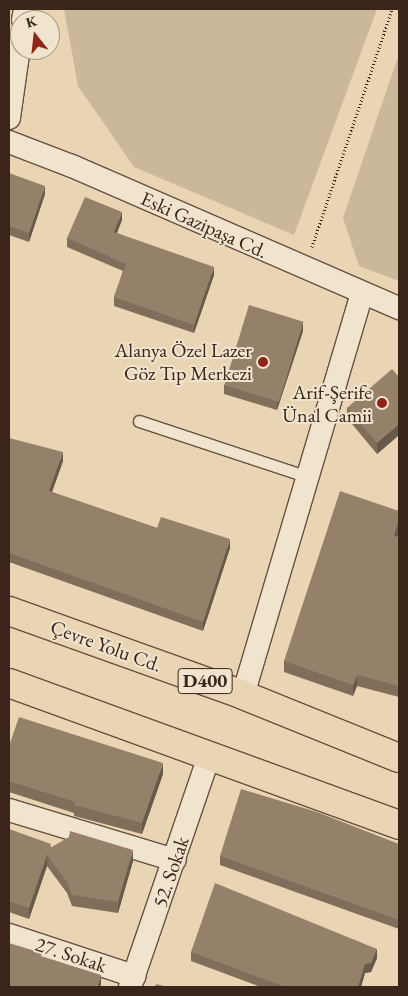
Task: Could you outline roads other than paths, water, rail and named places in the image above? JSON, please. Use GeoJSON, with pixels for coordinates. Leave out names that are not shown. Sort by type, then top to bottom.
{"type":"FeatureCollection","features":[{"type":"Feature","properties":{"kind":"highway","name":"Çevre Yolu Cd."},"geometry":{"type":"LineString","coordinates":[[9,611],[243,695],[399,758]]}},
{"type":"Feature","properties":{"kind":"highway"},"geometry":{"type":"LineString","coordinates":[[9,683],[399,825]]}},
{"type":"Feature","properties":{"kind":"street"},"geometry":{"type":"LineString","coordinates":[[9,118],[17,60]]}},
{"type":"Feature","properties":{"kind":"street","name":"Eski Gazipaşa Cd."},"geometry":{"type":"LineString","coordinates":[[9,142],[72,166],[304,269],[399,308]]}},
{"type":"Feature","properties":{"kind":"street"},"geometry":{"type":"LineString","coordinates":[[243,695],[362,294]]}},
{"type":"Feature","properties":{"kind":"street","name":"52. Sokak"},"geometry":{"type":"LineString","coordinates":[[132,982],[176,860],[209,756]]}},
{"type":"Feature","properties":{"kind":"street"},"geometry":{"type":"LineString","coordinates":[[9,810],[176,860]]}},
{"type":"Feature","properties":{"kind":"street","name":"27. Sokak"},"geometry":{"type":"LineString","coordinates":[[9,935],[132,982]]}},
{"type":"Feature","properties":{"kind":"lane"},"geometry":{"type":"LineString","coordinates":[[139,421],[308,477]]}},
{"type":"Feature","properties":{"kind":"place","name":"Alanya Özel Lazer Göz Tıp Merkezi"},"geometry":{"type":"Point","coordinates":[263,362]}},
{"type":"Feature","properties":{"kind":"place","name":"Arif-Şerife Ünal Camii"},"geometry":{"type":"Point","coordinates":[382,403]}}]}
